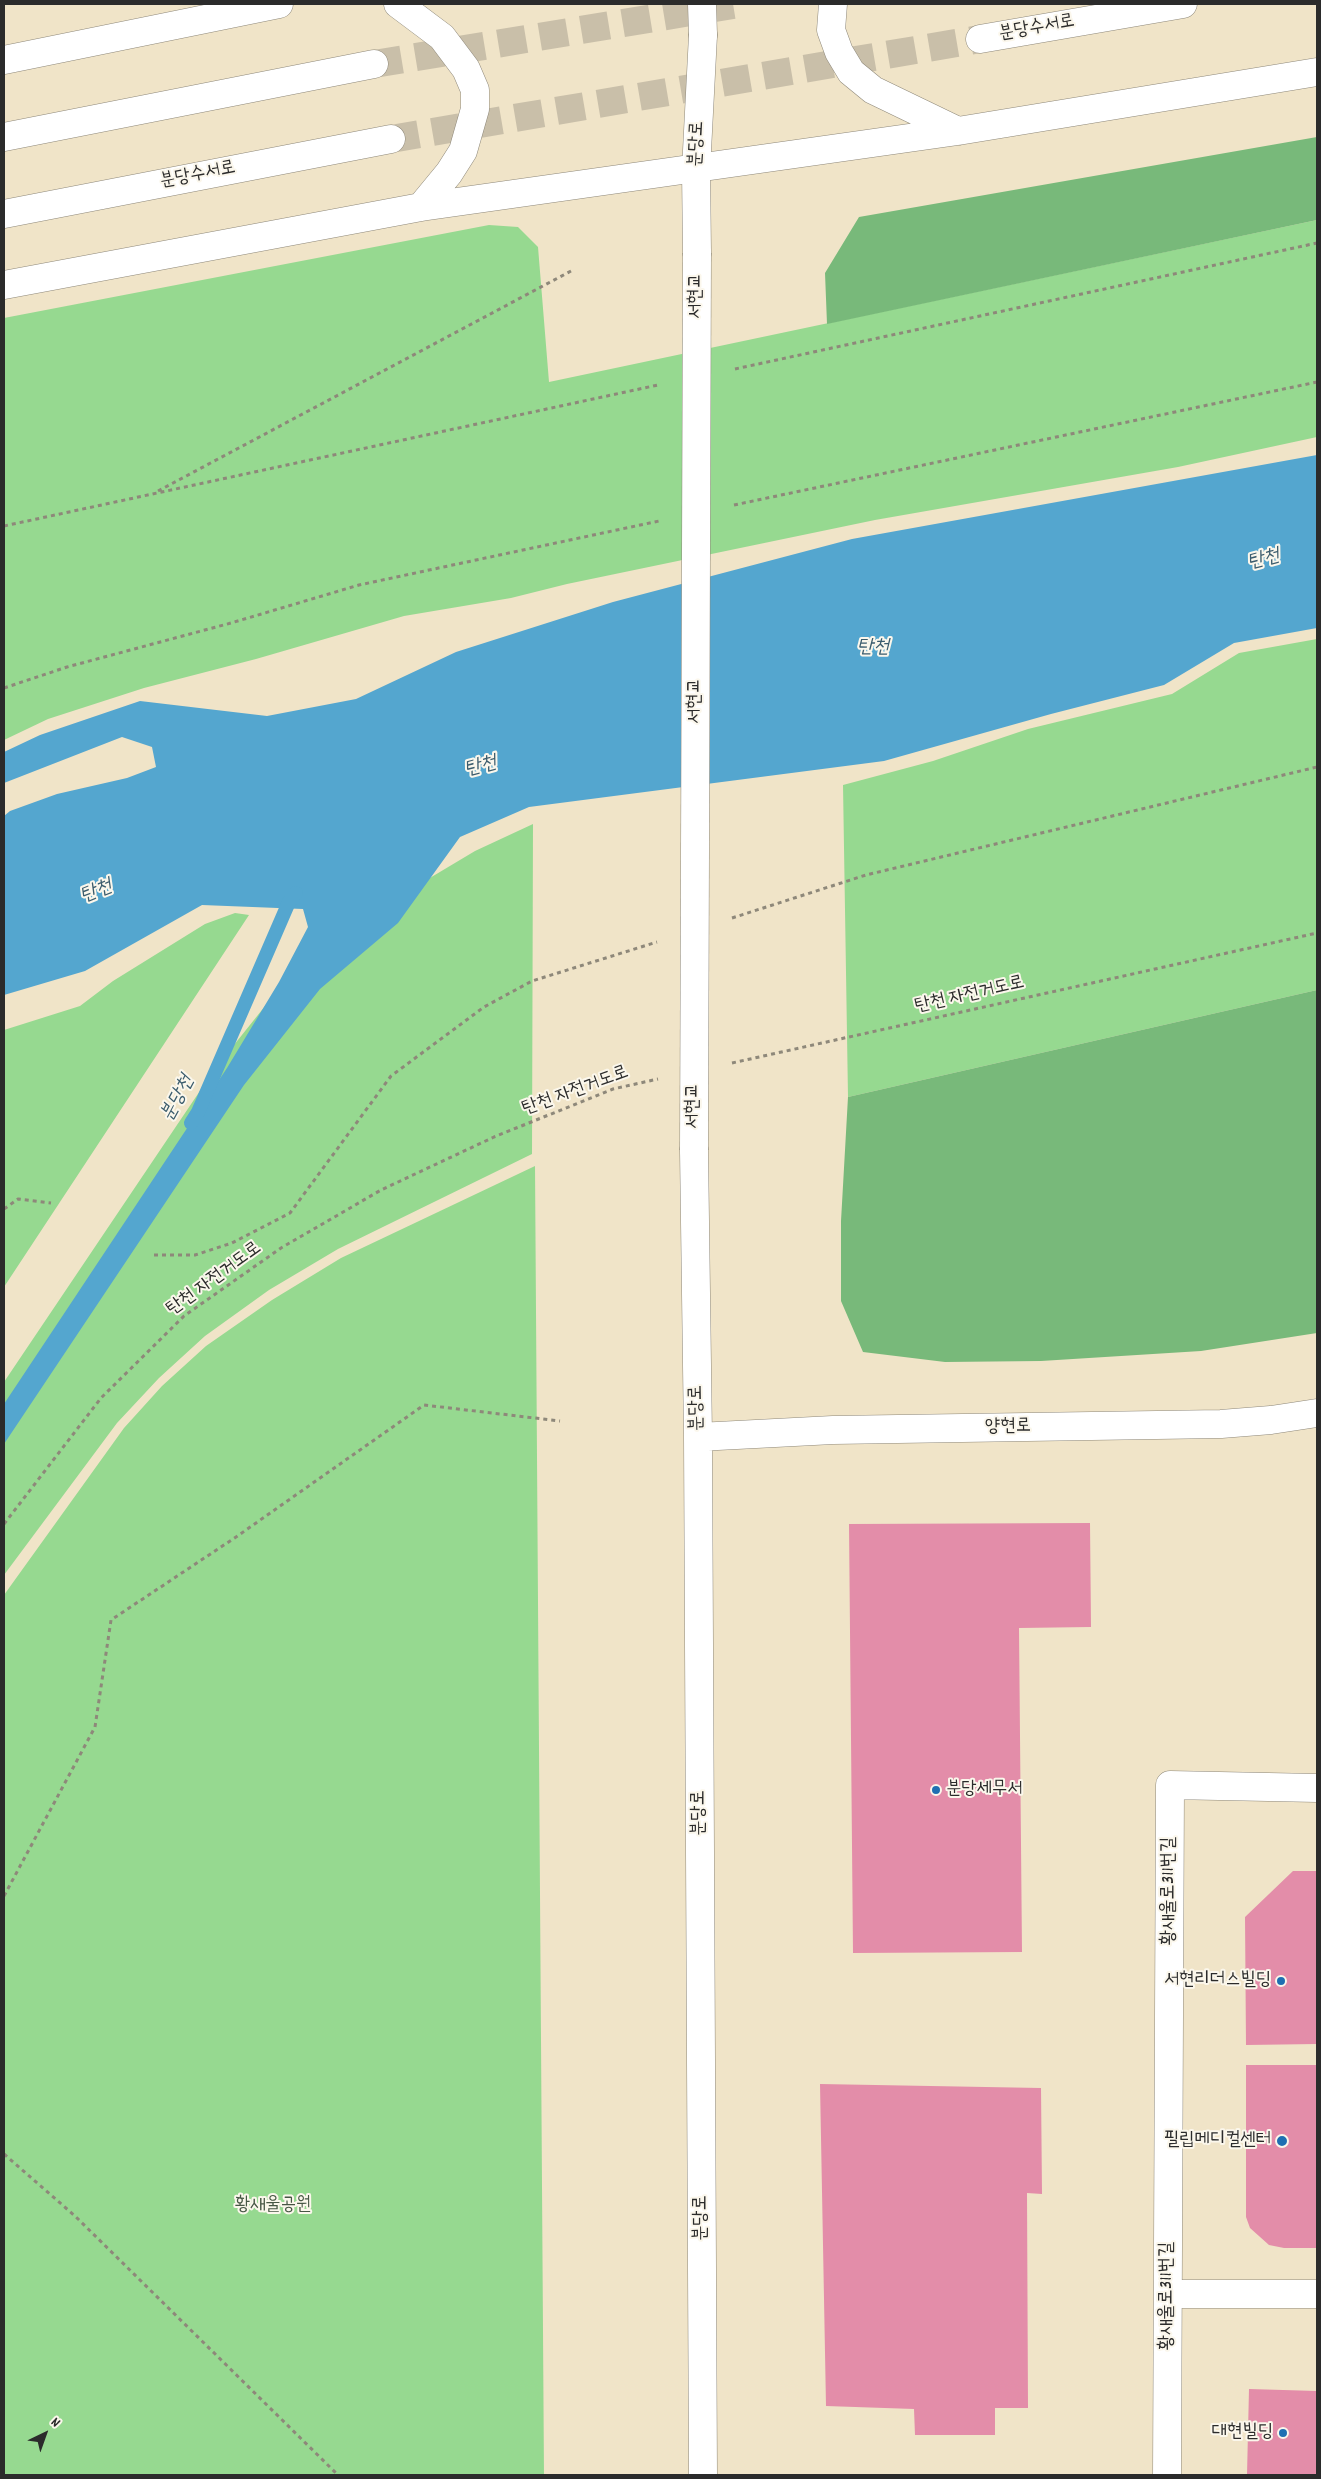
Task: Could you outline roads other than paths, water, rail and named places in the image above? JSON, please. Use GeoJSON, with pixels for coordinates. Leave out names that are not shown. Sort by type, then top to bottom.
{"type":"FeatureCollection","features":[{"type":"Feature","properties":{"kind":"main road"},"geometry":{"type":"LineString","coordinates":[[4,60],[279,4]]}},
{"type":"Feature","properties":{"kind":"main road"},"geometry":{"type":"LineString","coordinates":[[398,4],[442,37],[466,69],[475,90],[475,109],[463,151],[449,173],[421,207]]}},
{"type":"Feature","properties":{"kind":"main road","name":"분당로"},"geometry":{"type":"LineString","coordinates":[[697,253],[696,170],[703,35],[702,4]]}},
{"type":"Feature","properties":{"kind":"main road"},"geometry":{"type":"LineString","coordinates":[[833,4],[831,30],[839,52],[851,72],[873,90],[958,131]]}},
{"type":"Feature","properties":{"kind":"main road","name":"분당수서로"},"geometry":{"type":"LineString","coordinates":[[980,39],[1183,4]]}},
{"type":"Feature","properties":{"kind":"main road"},"geometry":{"type":"LineString","coordinates":[[4,137],[374,64]]}},
{"type":"Feature","properties":{"kind":"main road"},"geometry":{"type":"LineString","coordinates":[[4,285],[421,207],[696,170],[958,131],[1317,72]]}},
{"type":"Feature","properties":{"kind":"main road","name":"분당수서로"},"geometry":{"type":"LineString","coordinates":[[4,214],[391,139]]}},
{"type":"Feature","properties":{"kind":"main road","name":"서현교"},"geometry":{"type":"LineString","coordinates":[[694,1150],[697,253]]}},
{"type":"Feature","properties":{"kind":"main road","name":"분당로"},"geometry":{"type":"LineString","coordinates":[[694,1150],[698,1437],[703,2475]]}},
{"type":"Feature","properties":{"kind":"main road","name":"양현로"},"geometry":{"type":"LineString","coordinates":[[698,1437],[833,1430],[1221,1424],[1271,1420],[1317,1413]]}},
{"type":"Feature","properties":{"kind":"main road","name":"황새울로311번길"},"geometry":{"type":"LineString","coordinates":[[1166,2475],[1170,1785],[1317,1788]]}},
{"type":"Feature","properties":{"kind":"main road"},"geometry":{"type":"LineString","coordinates":[[1168,2294],[1317,2294]]}},
{"type":"Feature","properties":{"kind":"water","name":"탄천"},"geometry":{"type":"Polygon","coordinates":[[[1317,455],[1317,628],[1234,643],[1164,685],[1051,714],[884,761],[529,807],[460,837],[398,923],[320,989],[244,1085],[4,1444],[4,1404],[227,1068],[279,982],[308,927],[303,909],[202,905],[85,971],[4,995],[4,816],[10,811],[57,794],[127,778],[156,767],[152,747],[122,737],[4,783],[4,752],[40,735],[140,701],[267,716],[356,699],[456,652],[613,602],[852,539],[1317,455]]]}},
{"type":"Feature","properties":{"kind":"waterway","name":"분당천"},"geometry":{"type":"LineString","coordinates":[[191,1123],[198,1112],[289,902],[296,893]]}},
{"type":"Feature","properties":{"kind":"tunnel"},"geometry":{"type":"LineString","coordinates":[[374,64],[739,4]]}},
{"type":"Feature","properties":{"kind":"tunnel"},"geometry":{"type":"LineString","coordinates":[[391,139],[980,39]]}},
{"type":"Feature","properties":{"kind":"place","name":"분당세무서"},"geometry":{"type":"Point","coordinates":[936,1790]}},
{"type":"Feature","properties":{"kind":"place","name":"서현리더스빌딩"},"geometry":{"type":"Point","coordinates":[1281,1981]}},
{"type":"Feature","properties":{"kind":"place","name":"필립메디컬센터"},"geometry":{"type":"Point","coordinates":[1282,2141]}},
{"type":"Feature","properties":{"kind":"place","name":"대현빌딩"},"geometry":{"type":"Point","coordinates":[1283,2433]}},
{"type":"Feature","properties":{"kind":"park label","name":"황새울공원"},"geometry":{"type":"Point","coordinates":[273,2206]}}]}
